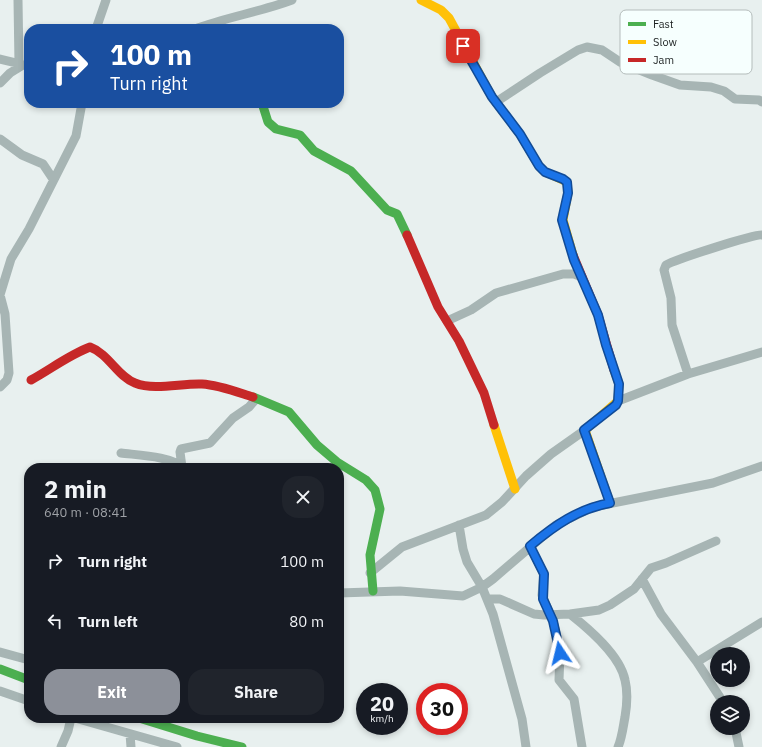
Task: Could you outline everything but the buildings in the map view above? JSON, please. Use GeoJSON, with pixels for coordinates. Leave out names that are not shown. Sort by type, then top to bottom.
{"type":"FeatureCollection","features":[{"type":"Feature","properties":{"kind":"main road"},"geometry":{"type":"LineString","coordinates":[[421,0],[442,10],[449,18],[463,46],[496,102],[520,134],[543,171],[567,182],[568,193],[562,220],[574,260],[598,315],[619,384],[618,401],[612,408],[584,430],[610,503]]}},
{"type":"Feature","properties":{"kind":"main road"},"geometry":{"type":"LineString","coordinates":[[264,108],[268,122],[276,130],[300,135],[314,151],[351,171],[387,210],[396,213],[404,227],[438,307],[459,341],[484,393],[515,489]]}},
{"type":"Feature","properties":{"kind":"main road"},"geometry":{"type":"LineString","coordinates":[[31,380],[53,368],[72,354],[90,347],[98,350],[135,383],[149,386],[204,384],[278,404],[289,411],[300,423],[311,439],[334,463]]}},
{"type":"Feature","properties":{"kind":"main road"},"geometry":{"type":"LineString","coordinates":[[344,470],[368,481],[378,494],[381,510],[380,520],[372,543],[370,573],[374,591]]}},
{"type":"Feature","properties":{"kind":"main road"},"geometry":{"type":"LineString","coordinates":[[0,669],[24,678]]}},
{"type":"Feature","properties":{"kind":"main road"},"geometry":{"type":"LineString","coordinates":[[155,723],[197,736],[242,747]]}},
{"type":"Feature","properties":{"kind":"street"},"geometry":{"type":"LineString","coordinates":[[18,0],[24,65]]}},
{"type":"Feature","properties":{"kind":"street"},"geometry":{"type":"LineString","coordinates":[[98,24],[106,0]]}},
{"type":"Feature","properties":{"kind":"street"},"geometry":{"type":"LineString","coordinates":[[208,24],[218,20],[256,12],[292,0]]}},
{"type":"Feature","properties":{"kind":"street"},"geometry":{"type":"LineString","coordinates":[[218,20],[221,24]]}},
{"type":"Feature","properties":{"kind":"street"},"geometry":{"type":"LineString","coordinates":[[496,102],[578,50],[587,47],[602,50],[620,62]]}},
{"type":"Feature","properties":{"kind":"street"},"geometry":{"type":"LineString","coordinates":[[0,59],[24,65]]}},
{"type":"Feature","properties":{"kind":"street"},"geometry":{"type":"LineString","coordinates":[[0,83],[10,73],[24,65]]}},
{"type":"Feature","properties":{"kind":"street"},"geometry":{"type":"LineString","coordinates":[[652,74],[673,82],[711,87],[724,91],[735,99],[759,100],[762,102]]}},
{"type":"Feature","properties":{"kind":"street"},"geometry":{"type":"LineString","coordinates":[[0,387],[7,380],[9,373],[4,314],[0,295],[11,259],[29,229],[76,136],[81,108]]}},
{"type":"Feature","properties":{"kind":"street"},"geometry":{"type":"LineString","coordinates":[[0,139],[22,155],[43,164],[53,179]]}},
{"type":"Feature","properties":{"kind":"street"},"geometry":{"type":"LineString","coordinates":[[688,374],[672,325],[671,298],[664,270],[666,265],[700,251],[734,243],[755,234],[762,235]]}},
{"type":"Feature","properties":{"kind":"street"},"geometry":{"type":"LineString","coordinates":[[447,321],[471,310],[489,296],[504,290],[563,274],[574,274],[582,277]]}},
{"type":"Feature","properties":{"kind":"street"},"geometry":{"type":"LineString","coordinates":[[618,401],[688,374],[762,352]]}},
{"type":"Feature","properties":{"kind":"street"},"geometry":{"type":"LineString","coordinates":[[182,463],[180,452],[181,449],[210,442],[234,416],[249,407],[256,399]]}},
{"type":"Feature","properties":{"kind":"street"},"geometry":{"type":"LineString","coordinates":[[370,573],[402,546],[486,515],[552,454],[584,430]]}},
{"type":"Feature","properties":{"kind":"street"},"geometry":{"type":"LineString","coordinates":[[121,453],[156,457],[172,463]]}},
{"type":"Feature","properties":{"kind":"street"},"geometry":{"type":"LineString","coordinates":[[344,593],[374,591],[459,597],[482,587],[530,546],[568,518],[593,506],[713,484],[762,466]]}},
{"type":"Feature","properties":{"kind":"street"},"geometry":{"type":"LineString","coordinates":[[459,525],[462,545],[467,562],[488,599],[522,719],[526,747]]}},
{"type":"Feature","properties":{"kind":"street"},"geometry":{"type":"LineString","coordinates":[[488,599],[500,599],[534,614],[570,614],[599,610],[610,605],[634,589],[651,568],[716,541]]}},
{"type":"Feature","properties":{"kind":"street"},"geometry":{"type":"LineString","coordinates":[[530,546],[544,574],[543,599],[551,615],[560,653],[559,680],[574,699],[582,747]]}},
{"type":"Feature","properties":{"kind":"street"},"geometry":{"type":"LineString","coordinates":[[642,579],[661,614],[697,662],[718,695]]}},
{"type":"Feature","properties":{"kind":"street"},"geometry":{"type":"LineString","coordinates":[[570,614],[592,631],[605,645],[625,678],[627,705],[618,747]]}},
{"type":"Feature","properties":{"kind":"street"},"geometry":{"type":"LineString","coordinates":[[697,662],[762,622]]}},
{"type":"Feature","properties":{"kind":"street"},"geometry":{"type":"LineString","coordinates":[[0,652],[24,659]]}},
{"type":"Feature","properties":{"kind":"street"},"geometry":{"type":"LineString","coordinates":[[0,691],[24,699]]}},
{"type":"Feature","properties":{"kind":"street"},"geometry":{"type":"LineString","coordinates":[[61,747],[70,723]]}},
{"type":"Feature","properties":{"kind":"street"},"geometry":{"type":"LineString","coordinates":[[92,723],[177,747]]}},
{"type":"Feature","properties":{"kind":"street"},"geometry":{"type":"LineString","coordinates":[[130,734],[131,747]]}},
{"type":"Feature","properties":{"kind":"street"},"geometry":{"type":"LineString","coordinates":[[736,735],[739,747]]}},
{"type":"Feature","properties":{"kind":"traffic: fast"},"geometry":{"type":"LineString","coordinates":[[264,108],[268,122],[276,129],[300,135],[314,151],[351,171],[387,210],[397,214],[407,235]]}},
{"type":"Feature","properties":{"kind":"traffic: fast"},"geometry":{"type":"LineString","coordinates":[[253,397],[289,412],[317,445],[339,463]]}},
{"type":"Feature","properties":{"kind":"traffic: fast"},"geometry":{"type":"LineString","coordinates":[[344,466],[366,480],[375,490],[380,509],[370,555],[373,591]]}},
{"type":"Feature","properties":{"kind":"traffic: fast"},"geometry":{"type":"LineString","coordinates":[[0,669],[24,678]]}},
{"type":"Feature","properties":{"kind":"traffic: fast"},"geometry":{"type":"LineString","coordinates":[[155,723],[197,736],[242,747]]}},
{"type":"Feature","properties":{"kind":"traffic: slow"},"geometry":{"type":"LineString","coordinates":[[421,0],[441,10],[449,18],[492,97],[520,134],[539,166],[545,172],[567,182],[568,193],[563,220],[573,255]]}},
{"type":"Feature","properties":{"kind":"traffic: slow"},"geometry":{"type":"LineString","coordinates":[[610,503],[585,430],[618,401],[619,384],[614,370]]}},
{"type":"Feature","properties":{"kind":"traffic: slow"},"geometry":{"type":"LineString","coordinates":[[494,425],[515,489]]}},
{"type":"Feature","properties":{"kind":"traffic: jam"},"geometry":{"type":"LineString","coordinates":[[407,235],[438,307],[459,341],[484,393],[494,425]]}},
{"type":"Feature","properties":{"kind":"traffic: jam"},"geometry":{"type":"LineString","coordinates":[[573,255],[598,315],[614,370]]}},
{"type":"Feature","properties":{"kind":"traffic: jam"},"geometry":{"type":"LineString","coordinates":[[31,380],[67,358],[90,347],[97,350],[123,375],[135,383],[159,387],[202,384],[228,389],[253,397]]}},
{"type":"Feature","properties":{"kind":"route"},"geometry":{"type":"LineString","coordinates":[[463,46],[492,97],[520,134],[539,166],[547,174],[563,179],[567,182],[568,193],[562,214],[562,220],[574,260],[596,308],[600,326],[619,384],[618,401],[616,405],[584,430],[610,503],[593,506],[568,518],[556,525],[530,546],[544,574],[542,595],[544,603],[553,621],[560,653]]}}]}
